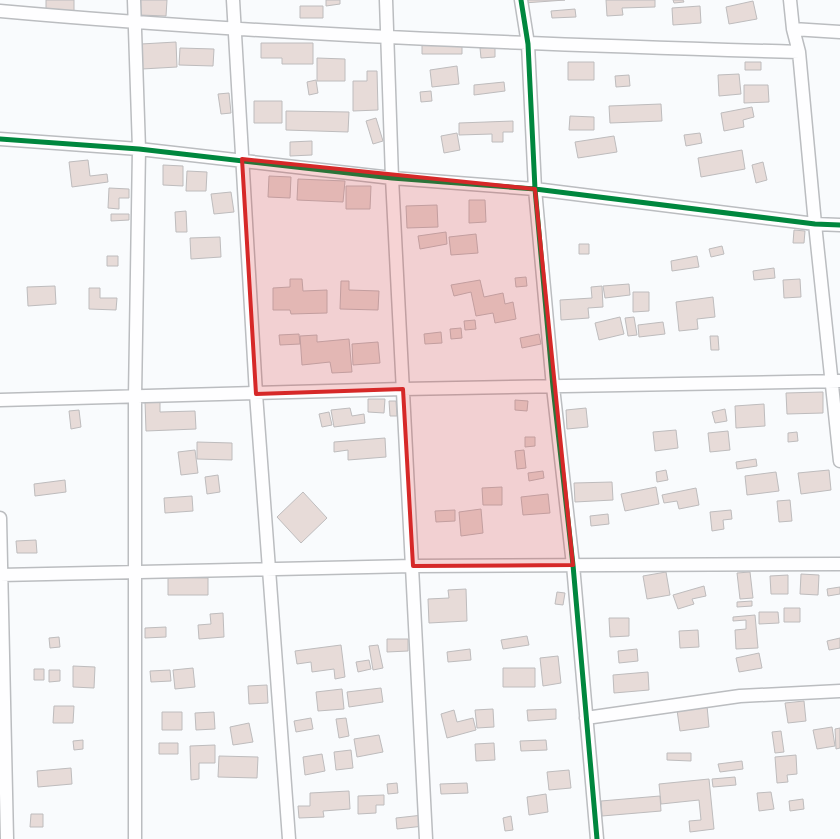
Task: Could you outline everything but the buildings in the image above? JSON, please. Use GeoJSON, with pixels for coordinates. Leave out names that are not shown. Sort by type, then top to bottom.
{"type":"FeatureCollection","features":[{"type":"Feature","properties":{"kind":"street"},"geometry":{"type":"LineString","coordinates":[[134,0],[133,23],[139,149],[135,397],[135,839]]}},
{"type":"Feature","properties":{"kind":"street"},"geometry":{"type":"LineString","coordinates":[[233,0],[256,394],[289,839]]}},
{"type":"Feature","properties":{"kind":"street"},"geometry":{"type":"LineString","coordinates":[[386,0],[388,96],[426,839]]}},
{"type":"Feature","properties":{"kind":"street"},"geometry":{"type":"LineString","coordinates":[[522,0],[528,44],[535,189],[553,387],[573,565],[597,839]]}},
{"type":"Feature","properties":{"kind":"street"},"geometry":{"type":"LineString","coordinates":[[790,0],[793,29],[799,52],[814,224],[836,381],[840,460]]}},
{"type":"Feature","properties":{"kind":"street"},"geometry":{"type":"LineString","coordinates":[[0,11],[133,23],[388,38],[799,52]]}},
{"type":"Feature","properties":{"kind":"street"},"geometry":{"type":"LineString","coordinates":[[793,29],[840,32]]}},
{"type":"Feature","properties":{"kind":"street"},"geometry":{"type":"LineString","coordinates":[[0,140],[139,149],[242,159],[392,178],[535,189],[814,224],[840,225]]}},
{"type":"Feature","properties":{"kind":"street"},"geometry":{"type":"LineString","coordinates":[[0,400],[403,389],[836,381]]}},
{"type":"Feature","properties":{"kind":"street"},"geometry":{"type":"LineString","coordinates":[[0,518],[7,839]]}},
{"type":"Feature","properties":{"kind":"street"},"geometry":{"type":"LineString","coordinates":[[0,575],[413,566],[840,564]]}},
{"type":"Feature","properties":{"kind":"street"},"geometry":{"type":"LineString","coordinates":[[586,718],[740,696],[840,691]]}},
{"type":"Feature","properties":{"kind":"highlighted area"},"geometry":{"type":"Polygon","coordinates":[[[242,159],[535,189],[573,565],[413,566],[403,389],[256,394],[242,159]]]}},
{"type":"Feature","properties":{"kind":"cycle path"},"geometry":{"type":"LineString","coordinates":[[521,0],[528,44],[535,189],[553,387],[573,565],[597,839]]}},
{"type":"Feature","properties":{"kind":"cycle path"},"geometry":{"type":"LineString","coordinates":[[0,139],[139,149],[392,178],[535,189],[815,224],[840,225]]}}]}
